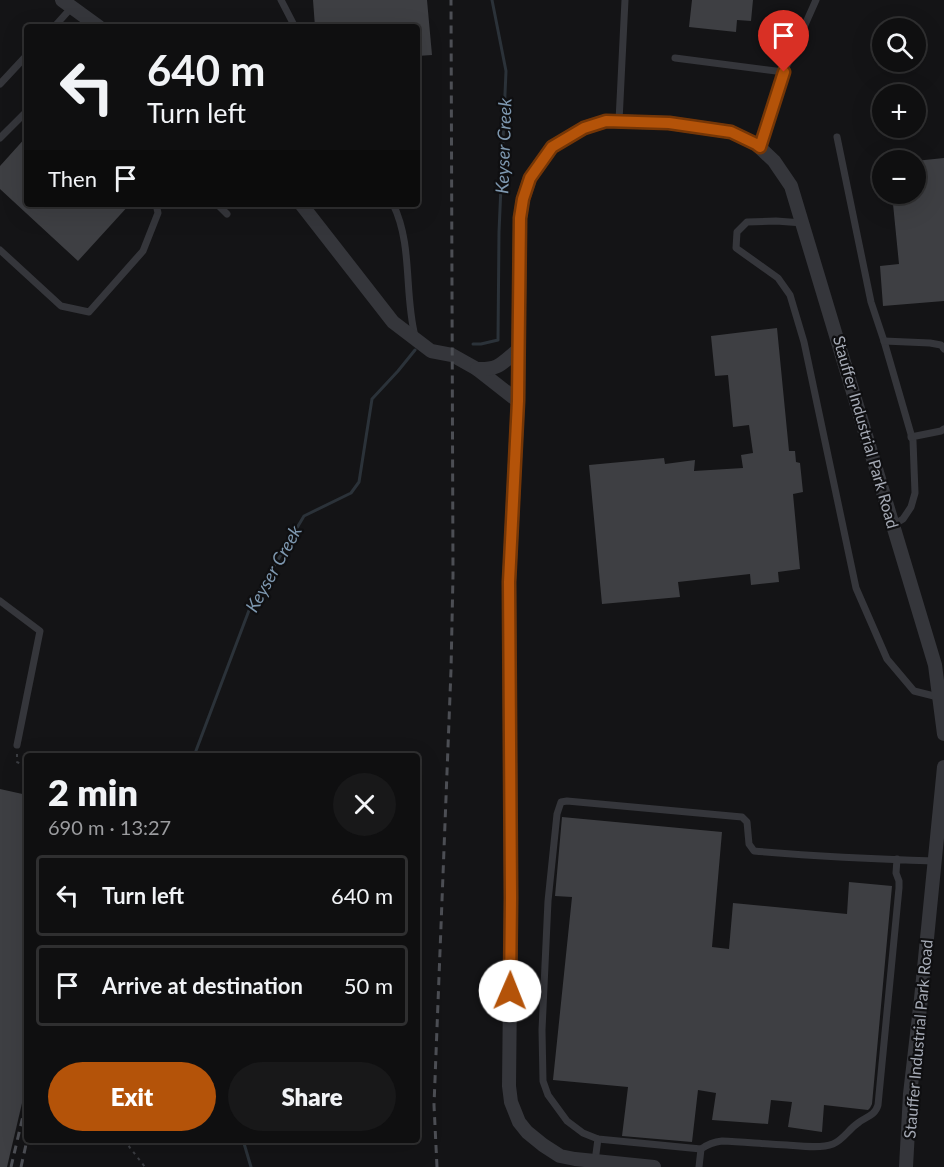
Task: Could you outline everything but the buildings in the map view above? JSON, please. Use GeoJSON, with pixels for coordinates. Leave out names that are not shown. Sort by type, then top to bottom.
{"type":"FeatureCollection","features":[{"type":"Feature","properties":{"kind":"street"},"geometry":{"type":"LineString","coordinates":[[67,4],[95,24]]}},
{"type":"Feature","properties":{"kind":"street"},"geometry":{"type":"LineString","coordinates":[[654,1167],[560,1156],[527,1132],[519,1122],[511,1102],[509,1086],[511,898],[509,582],[518,401],[520,218],[530,178],[552,147],[584,128],[606,121],[669,123],[731,132],[758,146]]}},
{"type":"Feature","properties":{"kind":"street","name":"Stauffer Industrial Park Road"},"geometry":{"type":"LineString","coordinates":[[758,146],[774,160],[791,186],[803,223],[941,682],[940,697],[944,734]]}},
{"type":"Feature","properties":{"kind":"street"},"geometry":{"type":"LineString","coordinates":[[303,207],[393,322],[431,351],[452,355],[477,369],[518,401]]}},
{"type":"Feature","properties":{"kind":"street"},"geometry":{"type":"LineString","coordinates":[[477,369],[499,366],[518,350]]}},
{"type":"Feature","properties":{"kind":"street","name":"Stauffer Industrial Park Road"},"geometry":{"type":"LineString","coordinates":[[906,1167],[910,1094],[944,767]]}},
{"type":"Feature","properties":{"kind":"lane"},"geometry":{"type":"LineString","coordinates":[[281,0],[293,24]]}},
{"type":"Feature","properties":{"kind":"lane"},"geometry":{"type":"LineString","coordinates":[[619,121],[626,0]]}},
{"type":"Feature","properties":{"kind":"lane"},"geometry":{"type":"LineString","coordinates":[[758,146],[784,72],[816,0]]}},
{"type":"Feature","properties":{"kind":"lane"},"geometry":{"type":"LineString","coordinates":[[56,24],[67,4]]}},
{"type":"Feature","properties":{"kind":"lane"},"geometry":{"type":"LineString","coordinates":[[0,84],[24,58]]}},
{"type":"Feature","properties":{"kind":"lane"},"geometry":{"type":"LineString","coordinates":[[675,58],[784,72]]}},
{"type":"Feature","properties":{"kind":"lane"},"geometry":{"type":"LineString","coordinates":[[0,138],[24,114]]}},
{"type":"Feature","properties":{"kind":"lane"},"geometry":{"type":"LineString","coordinates":[[837,137],[871,302],[911,437],[915,494],[911,507],[903,519],[893,525]]}},
{"type":"Feature","properties":{"kind":"lane"},"geometry":{"type":"LineString","coordinates":[[0,249],[61,306],[89,312],[143,251],[158,213],[157,207]]}},
{"type":"Feature","properties":{"kind":"lane"},"geometry":{"type":"LineString","coordinates":[[220,207],[227,214]]}},
{"type":"Feature","properties":{"kind":"lane"},"geometry":{"type":"LineString","coordinates":[[394,207],[405,241],[411,319],[416,339]]}},
{"type":"Feature","properties":{"kind":"lane"},"geometry":{"type":"LineString","coordinates":[[803,223],[747,222],[737,232],[736,248],[778,278],[790,295],[804,342],[856,588],[886,659],[914,691],[940,697]]}},
{"type":"Feature","properties":{"kind":"lane"},"geometry":{"type":"LineString","coordinates":[[884,341],[930,343],[941,345],[944,349]]}},
{"type":"Feature","properties":{"kind":"lane"},"geometry":{"type":"LineString","coordinates":[[911,437],[944,429]]}},
{"type":"Feature","properties":{"kind":"lane"},"geometry":{"type":"LineString","coordinates":[[0,601],[40,631],[17,745]]}},
{"type":"Feature","properties":{"kind":"lane"},"geometry":{"type":"LineString","coordinates":[[897,859],[896,873],[899,888],[887,1022],[876,1110],[857,1123],[839,1141],[833,1144],[804,1146],[722,1141],[714,1142],[701,1149],[598,1139],[583,1133],[567,1121],[548,1095],[543,1081],[542,1030],[548,901],[561,802],[742,817],[747,822],[748,844],[754,851],[935,861]]}},
{"type":"Feature","properties":{"kind":"lane"},"geometry":{"type":"LineString","coordinates":[[595,1161],[598,1139]]}},
{"type":"Feature","properties":{"kind":"lane"},"geometry":{"type":"LineString","coordinates":[[699,1167],[701,1149]]}},
{"type":"Feature","properties":{"kind":"path"},"geometry":{"type":"LineString","coordinates":[[17,745],[17,762],[24,766]]}},
{"type":"Feature","properties":{"kind":"path"},"geometry":{"type":"LineString","coordinates":[[126,1143],[145,1167]]}},
{"type":"Feature","properties":{"kind":"waterway","name":"Keyser Creek"},"geometry":{"type":"LineString","coordinates":[[473,344],[498,340],[499,232],[506,71],[492,0]]}},
{"type":"Feature","properties":{"kind":"waterway","name":"Keyser Creek"},"geometry":{"type":"LineString","coordinates":[[195,753],[251,605],[304,516],[351,493],[359,482],[372,399],[415,350]]}},
{"type":"Feature","properties":{"kind":"waterway","name":"Keyser Creek"},"geometry":{"type":"LineString","coordinates":[[244,1143],[251,1167]]}},
{"type":"Feature","properties":{"kind":"railway"},"geometry":{"type":"LineString","coordinates":[[437,1167],[434,1105],[453,575],[451,0]]}},
{"type":"Feature","properties":{"kind":"railway"},"geometry":{"type":"LineString","coordinates":[[11,1167],[24,1112]]}},
{"type":"Feature","properties":{"kind":"railway"},"geometry":{"type":"LineString","coordinates":[[21,1167],[26,1143]]}},
{"type":"Feature","properties":{"kind":"route"},"geometry":{"type":"LineString","coordinates":[[510,991],[509,582],[518,401],[520,218],[523,199],[530,178],[552,147],[584,128],[606,121],[669,123],[731,132],[760,147],[784,72]]}}]}
